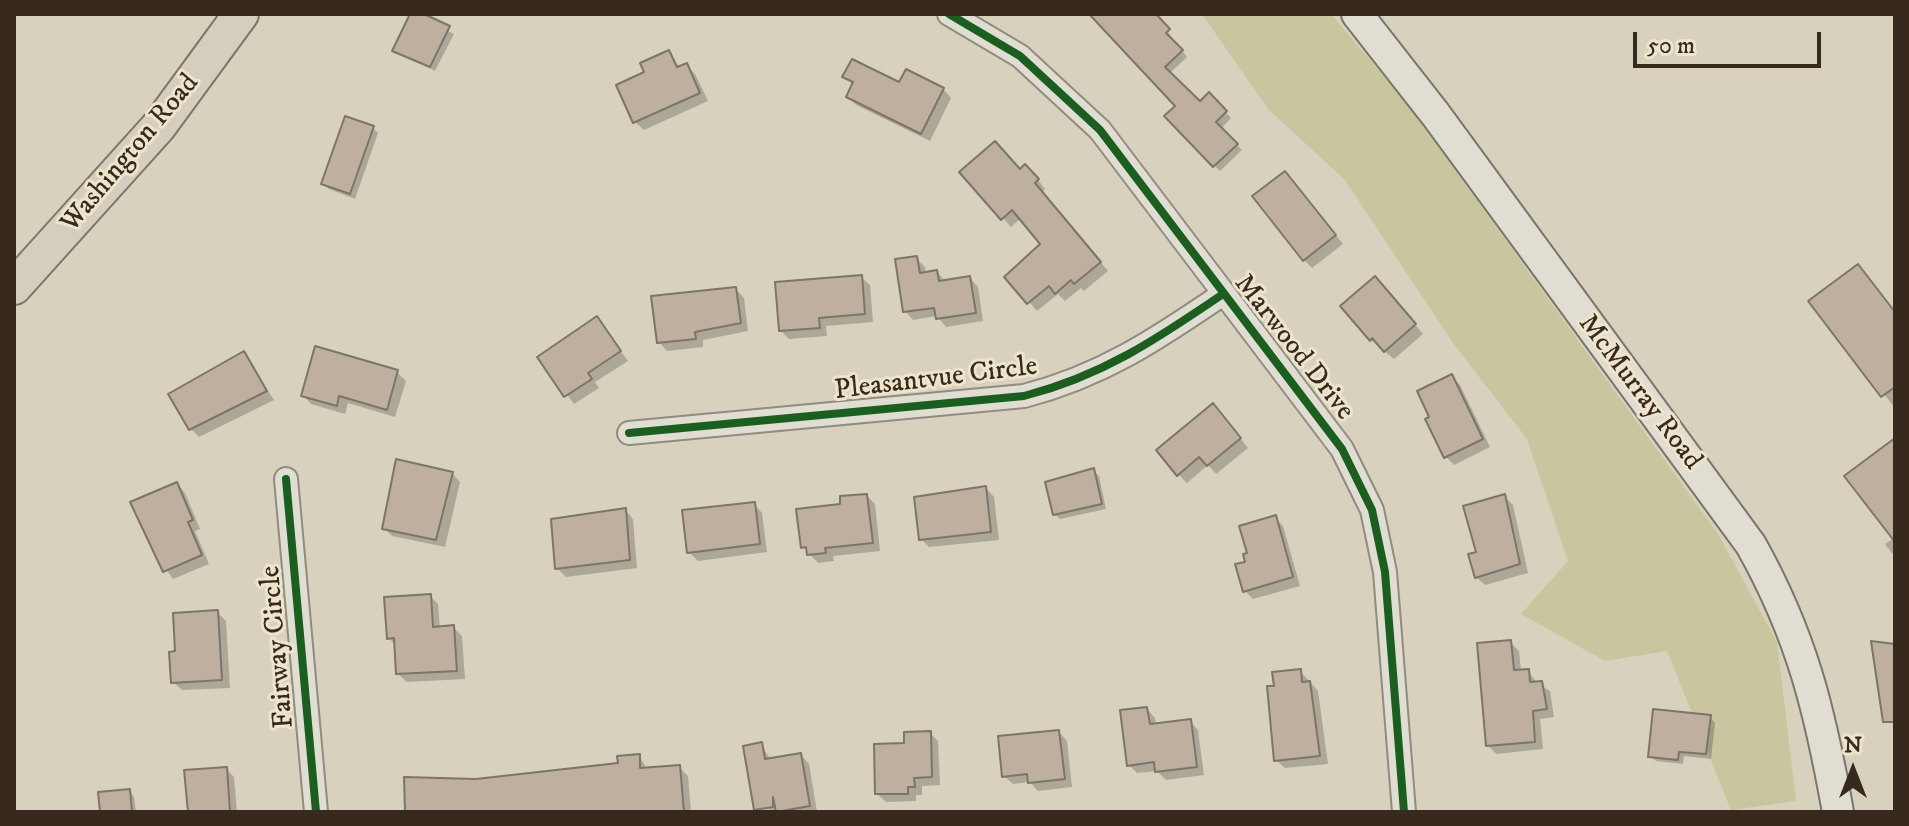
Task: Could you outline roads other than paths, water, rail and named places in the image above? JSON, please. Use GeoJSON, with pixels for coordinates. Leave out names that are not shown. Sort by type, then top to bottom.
{"type":"FeatureCollection","features":[{"type":"Feature","properties":{"kind":"main road","name":"Washington Road"},"geometry":{"type":"LineString","coordinates":[[14,287],[150,137],[241,14]]}},
{"type":"Feature","properties":{"kind":"main road","name":"McMurray Road"},"geometry":{"type":"LineString","coordinates":[[1357,14],[1436,115],[1751,545],[1783,605],[1803,654],[1838,812]]}},
{"type":"Feature","properties":{"kind":"street","name":"Marwood Drive"},"geometry":{"type":"LineString","coordinates":[[949,14],[1020,56],[1100,130],[1342,449],[1372,510],[1385,572],[1404,812]]}},
{"type":"Feature","properties":{"kind":"street","name":"Pleasantvue Circle"},"geometry":{"type":"LineString","coordinates":[[629,433],[1024,396],[1071,384],[1141,350],[1223,294]]}},
{"type":"Feature","properties":{"kind":"street","name":"Fairway Circle"},"geometry":{"type":"LineString","coordinates":[[286,479],[316,812]]}}]}
